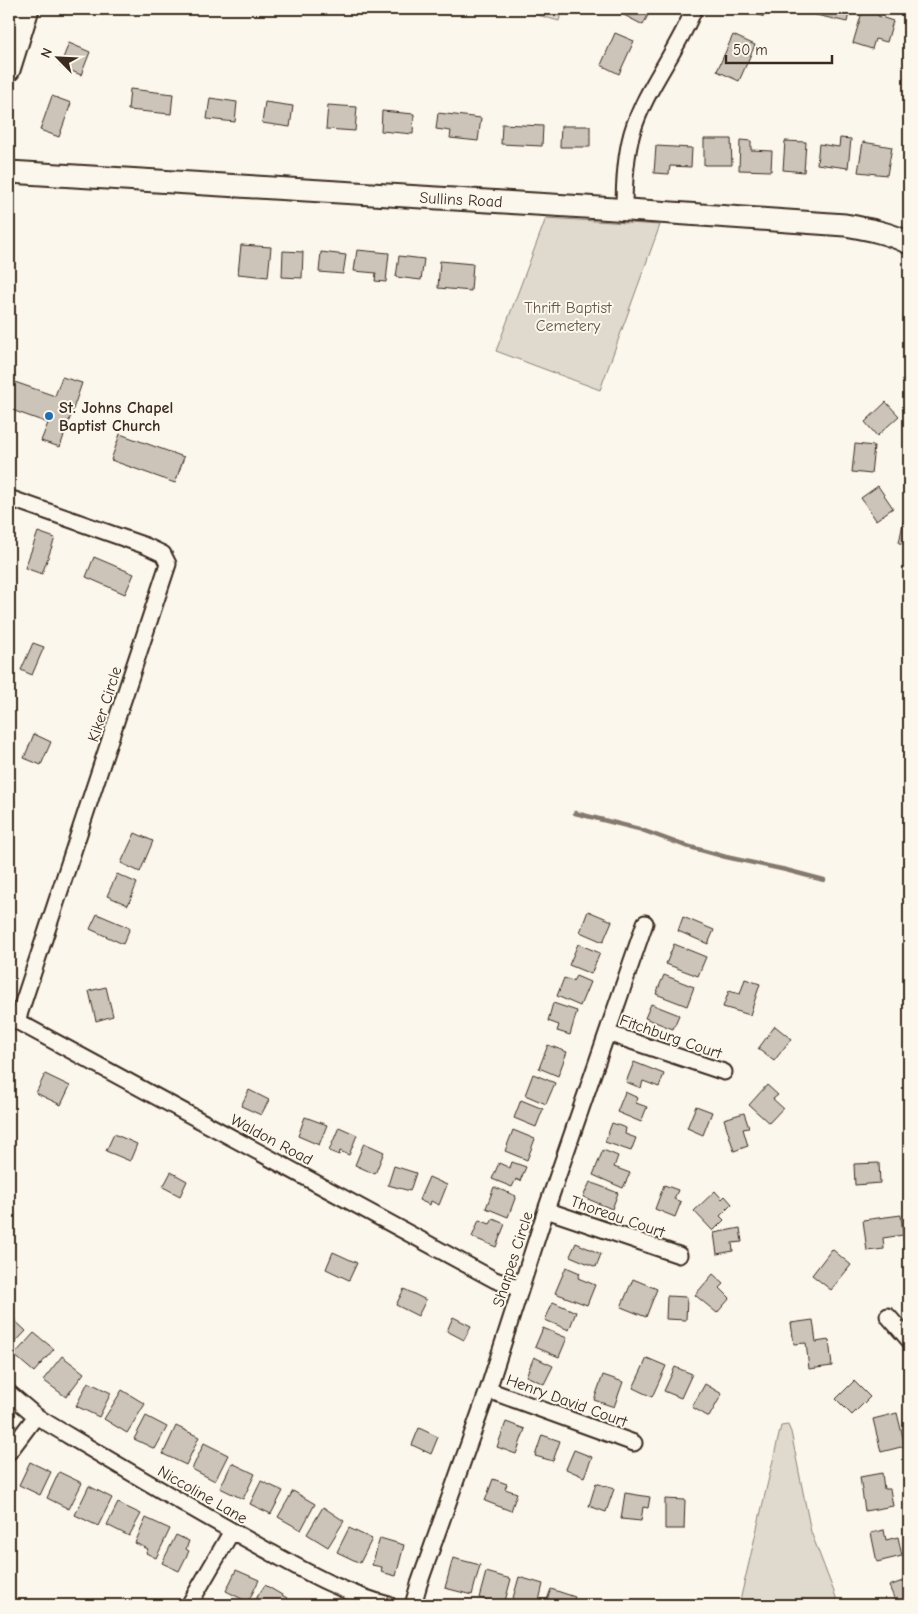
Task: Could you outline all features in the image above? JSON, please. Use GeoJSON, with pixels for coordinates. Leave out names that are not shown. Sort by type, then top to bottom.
{"type":"FeatureCollection","features":[{"type":"Feature","properties":{"kind":"street"},"geometry":{"type":"LineString","coordinates":[[9,70],[28,9]]}},
{"type":"Feature","properties":{"kind":"street"},"geometry":{"type":"LineString","coordinates":[[624,210],[627,153],[632,132],[694,9]]}},
{"type":"Feature","properties":{"kind":"street","name":"Sullins Road"},"geometry":{"type":"LineString","coordinates":[[9,172],[846,225],[894,236],[909,243]]}},
{"type":"Feature","properties":{"kind":"street","name":"Kiker Circle"},"geometry":{"type":"LineString","coordinates":[[9,498],[146,546],[163,554],[168,564],[13,1019]]}},
{"type":"Feature","properties":{"kind":"street","name":"Sharpes Circle"},"geometry":{"type":"LineString","coordinates":[[413,1605],[488,1390],[546,1210],[645,923]]}},
{"type":"Feature","properties":{"kind":"street","name":"Waldon Road"},"geometry":{"type":"LineString","coordinates":[[13,1019],[495,1280],[520,1289]]}},
{"type":"Feature","properties":{"kind":"street","name":"Fitchburg Court"},"geometry":{"type":"LineString","coordinates":[[607,1033],[724,1072]]}},
{"type":"Feature","properties":{"kind":"street","name":"Thoreau Court"},"geometry":{"type":"LineString","coordinates":[[546,1210],[678,1255]]}},
{"type":"Feature","properties":{"kind":"street"},"geometry":{"type":"LineString","coordinates":[[888,1316],[909,1340]]}},
{"type":"Feature","properties":{"kind":"street","name":"Henry David Court"},"geometry":{"type":"LineString","coordinates":[[488,1390],[634,1443]]}},
{"type":"Feature","properties":{"kind":"street","name":"Niccoline Lane"},"geometry":{"type":"LineString","coordinates":[[9,1394],[36,1416],[232,1531],[348,1592],[389,1605]]}},
{"type":"Feature","properties":{"kind":"street"},"geometry":{"type":"LineString","coordinates":[[9,1452],[36,1416]]}},
{"type":"Feature","properties":{"kind":"street"},"geometry":{"type":"LineString","coordinates":[[189,1605],[232,1531]]}},
{"type":"Feature","properties":{"kind":"green space"},"geometry":{"type":"Polygon","coordinates":[[[516,9],[562,9],[559,21],[516,9]]]}},
{"type":"Feature","properties":{"kind":"green space","name":"Thrift Baptist Cemetery"},"geometry":{"type":"Polygon","coordinates":[[[546,218],[660,225],[600,390],[496,351],[546,218]]]}},
{"type":"Feature","properties":{"kind":"green space"},"geometry":{"type":"Polygon","coordinates":[[[788,1425],[811,1532],[839,1605],[739,1605],[781,1426],[788,1425]]]}},
{"type":"Feature","properties":{"kind":"building"},"geometry":{"type":"Polygon","coordinates":[[[89,9],[106,9],[103,15],[89,9]]]}},
{"type":"Feature","properties":{"kind":"building"},"geometry":{"type":"Polygon","coordinates":[[[627,9],[651,9],[643,25],[624,15],[627,9]]]}},
{"type":"Feature","properties":{"kind":"building"},"geometry":{"type":"Polygon","coordinates":[[[745,9],[768,9],[764,17],[745,9]]]}},
{"type":"Feature","properties":{"kind":"building"},"geometry":{"type":"Polygon","coordinates":[[[813,9],[850,9],[847,22],[812,14],[813,9]]]}},
{"type":"Feature","properties":{"kind":"building"},"geometry":{"type":"Polygon","coordinates":[[[863,9],[880,10],[878,16],[893,21],[887,42],[875,39],[872,49],[853,43],[863,9]]]}},
{"type":"Feature","properties":{"kind":"building"},"geometry":{"type":"Polygon","coordinates":[[[615,33],[634,41],[619,74],[601,65],[615,33]]]}},
{"type":"Feature","properties":{"kind":"building"},"geometry":{"type":"Polygon","coordinates":[[[733,35],[755,45],[739,81],[717,71],[733,35]]]}},
{"type":"Feature","properties":{"kind":"building"},"geometry":{"type":"Polygon","coordinates":[[[69,43],[90,52],[81,75],[60,66],[69,43]]]}},
{"type":"Feature","properties":{"kind":"building"},"geometry":{"type":"Polygon","coordinates":[[[130,89],[173,94],[171,114],[128,110],[130,89]]]}},
{"type":"Feature","properties":{"kind":"building"},"geometry":{"type":"Polygon","coordinates":[[[52,96],[71,103],[59,137],[40,130],[52,96]]]}},
{"type":"Feature","properties":{"kind":"building"},"geometry":{"type":"Polygon","coordinates":[[[210,98],[237,102],[235,122],[207,119],[210,98]]]}},
{"type":"Feature","properties":{"kind":"building"},"geometry":{"type":"Polygon","coordinates":[[[265,102],[293,106],[290,127],[262,123],[265,102]]]}},
{"type":"Feature","properties":{"kind":"building"},"geometry":{"type":"Polygon","coordinates":[[[328,105],[357,107],[355,131],[326,129],[328,105]]]}},
{"type":"Feature","properties":{"kind":"building"},"geometry":{"type":"Polygon","coordinates":[[[382,111],[414,114],[413,134],[381,131],[382,111]]]}},
{"type":"Feature","properties":{"kind":"building"},"geometry":{"type":"Polygon","coordinates":[[[438,113],[481,118],[478,141],[450,138],[451,131],[436,129],[438,113]]]}},
{"type":"Feature","properties":{"kind":"building"},"geometry":{"type":"Polygon","coordinates":[[[502,124],[543,126],[542,146],[501,144],[502,124]]]}},
{"type":"Feature","properties":{"kind":"building"},"geometry":{"type":"Polygon","coordinates":[[[561,126],[590,126],[590,147],[560,147],[561,126]]]}},
{"type":"Feature","properties":{"kind":"building"},"geometry":{"type":"Polygon","coordinates":[[[840,138],[851,139],[848,168],[817,164],[819,144],[839,147],[840,138]]]}},
{"type":"Feature","properties":{"kind":"building"},"geometry":{"type":"Polygon","coordinates":[[[704,139],[731,139],[732,165],[704,165],[704,139]]]}},
{"type":"Feature","properties":{"kind":"building"},"geometry":{"type":"Polygon","coordinates":[[[740,140],[751,141],[751,150],[772,151],[771,171],[739,170],[740,140]]]}},
{"type":"Feature","properties":{"kind":"building"},"geometry":{"type":"Polygon","coordinates":[[[785,141],[806,142],[804,172],[783,170],[785,141]]]}},
{"type":"Feature","properties":{"kind":"building"},"geometry":{"type":"Polygon","coordinates":[[[863,142],[892,147],[887,175],[858,172],[863,142]]]}},
{"type":"Feature","properties":{"kind":"building"},"geometry":{"type":"Polygon","coordinates":[[[656,146],[692,148],[691,167],[670,166],[669,174],[654,173],[656,146]]]}},
{"type":"Feature","properties":{"kind":"building"},"geometry":{"type":"Polygon","coordinates":[[[241,245],[271,247],[268,277],[238,274],[241,245]]]}},
{"type":"Feature","properties":{"kind":"building"},"geometry":{"type":"Polygon","coordinates":[[[357,250],[389,253],[386,282],[375,281],[376,273],[354,271],[357,250]]]}},
{"type":"Feature","properties":{"kind":"building"},"geometry":{"type":"Polygon","coordinates":[[[283,251],[303,252],[302,278],[282,277],[283,251]]]}},
{"type":"Feature","properties":{"kind":"building"},"geometry":{"type":"Polygon","coordinates":[[[321,252],[346,255],[343,274],[319,272],[321,252]]]}},
{"type":"Feature","properties":{"kind":"building"},"geometry":{"type":"Polygon","coordinates":[[[399,256],[424,259],[421,280],[396,277],[399,256]]]}},
{"type":"Feature","properties":{"kind":"building"},"geometry":{"type":"Polygon","coordinates":[[[440,261],[473,264],[471,291],[438,288],[440,261]]]}},
{"type":"Feature","properties":{"kind":"building","name":"St. Johns Chapel Baptist Church"},"geometry":{"type":"Polygon","coordinates":[[[62,377],[82,383],[60,447],[41,441],[48,423],[9,409],[9,380],[55,396],[62,377]]]}},
{"type":"Feature","properties":{"kind":"building"},"geometry":{"type":"Polygon","coordinates":[[[886,402],[899,416],[877,436],[865,422],[886,402]]]}},
{"type":"Feature","properties":{"kind":"building"},"geometry":{"type":"Polygon","coordinates":[[[120,434],[184,457],[175,483],[111,460],[120,434]]]}},
{"type":"Feature","properties":{"kind":"building"},"geometry":{"type":"Polygon","coordinates":[[[855,444],[874,446],[871,474],[852,472],[855,444]]]}},
{"type":"Feature","properties":{"kind":"building"},"geometry":{"type":"Polygon","coordinates":[[[878,486],[893,508],[876,520],[861,498],[878,486]]]}},
{"type":"Feature","properties":{"kind":"building"},"geometry":{"type":"Polygon","coordinates":[[[904,518],[909,519],[909,545],[899,543],[904,518]]]}},
{"type":"Feature","properties":{"kind":"building"},"geometry":{"type":"Polygon","coordinates":[[[38,532],[55,538],[42,574],[25,568],[38,532]]]}},
{"type":"Feature","properties":{"kind":"building"},"geometry":{"type":"Polygon","coordinates":[[[94,557],[134,574],[125,594],[86,577],[94,557]]]}},
{"type":"Feature","properties":{"kind":"building"},"geometry":{"type":"Polygon","coordinates":[[[33,643],[44,647],[32,675],[21,670],[33,643]]]}},
{"type":"Feature","properties":{"kind":"building"},"geometry":{"type":"Polygon","coordinates":[[[34,734],[51,742],[41,765],[24,758],[34,734]]]}},
{"type":"Feature","properties":{"kind":"building"},"geometry":{"type":"Polygon","coordinates":[[[135,833],[153,841],[140,872],[121,863],[135,833]]]}},
{"type":"Feature","properties":{"kind":"building"},"geometry":{"type":"Polygon","coordinates":[[[117,874],[137,883],[128,905],[107,896],[117,874]]]}},
{"type":"Feature","properties":{"kind":"building"},"geometry":{"type":"Polygon","coordinates":[[[588,911],[612,921],[603,942],[580,932],[588,911]]]}},
{"type":"Feature","properties":{"kind":"building"},"geometry":{"type":"Polygon","coordinates":[[[97,914],[130,928],[123,944],[90,929],[97,914]]]}},
{"type":"Feature","properties":{"kind":"building"},"geometry":{"type":"Polygon","coordinates":[[[683,917],[714,930],[708,944],[678,931],[683,917]]]}},
{"type":"Feature","properties":{"kind":"building"},"geometry":{"type":"Polygon","coordinates":[[[578,944],[600,953],[591,974],[569,965],[578,944]]]}},
{"type":"Feature","properties":{"kind":"building"},"geometry":{"type":"Polygon","coordinates":[[[674,944],[706,957],[698,976],[666,964],[674,944]]]}},
{"type":"Feature","properties":{"kind":"building"},"geometry":{"type":"Polygon","coordinates":[[[664,975],[694,987],[687,1006],[656,994],[664,975]]]}},
{"type":"Feature","properties":{"kind":"building"},"geometry":{"type":"Polygon","coordinates":[[[576,976],[590,982],[580,1006],[557,996],[564,978],[573,981],[576,976]]]}},
{"type":"Feature","properties":{"kind":"building"},"geometry":{"type":"Polygon","coordinates":[[[745,979],[760,984],[750,1015],[723,1007],[729,991],[740,994],[745,979]]]}},
{"type":"Feature","properties":{"kind":"building"},"geometry":{"type":"Polygon","coordinates":[[[106,987],[113,1016],[96,1021],[89,991],[106,987]]]}},
{"type":"Feature","properties":{"kind":"building"},"geometry":{"type":"Polygon","coordinates":[[[553,1003],[577,1011],[570,1035],[557,1031],[559,1025],[548,1021],[553,1003]]]}},
{"type":"Feature","properties":{"kind":"building"},"geometry":{"type":"Polygon","coordinates":[[[651,1004],[679,1015],[673,1029],[645,1018],[651,1004]]]}},
{"type":"Feature","properties":{"kind":"building"},"geometry":{"type":"Polygon","coordinates":[[[775,1026],[791,1039],[774,1061],[758,1049],[775,1026]]]}},
{"type":"Feature","properties":{"kind":"building"},"geometry":{"type":"Polygon","coordinates":[[[548,1045],[567,1052],[558,1076],[539,1068],[548,1045]]]}},
{"type":"Feature","properties":{"kind":"building"},"geometry":{"type":"Polygon","coordinates":[[[634,1062],[664,1074],[659,1087],[643,1081],[641,1088],[626,1082],[634,1062]]]}},
{"type":"Feature","properties":{"kind":"building"},"geometry":{"type":"Polygon","coordinates":[[[45,1074],[70,1086],[61,1105],[36,1093],[45,1074]]]}},
{"type":"Feature","properties":{"kind":"building"},"geometry":{"type":"Polygon","coordinates":[[[533,1074],[555,1083],[546,1104],[525,1095],[533,1074]]]}},
{"type":"Feature","properties":{"kind":"building"},"geometry":{"type":"Polygon","coordinates":[[[767,1085],[778,1095],[773,1099],[783,1108],[769,1123],[749,1105],[767,1085]]]}},
{"type":"Feature","properties":{"kind":"building"},"geometry":{"type":"Polygon","coordinates":[[[249,1090],[269,1100],[261,1115],[241,1106],[249,1090]]]}},
{"type":"Feature","properties":{"kind":"building"},"geometry":{"type":"Polygon","coordinates":[[[625,1092],[638,1098],[636,1103],[647,1107],[641,1122],[617,1112],[625,1092]]]}},
{"type":"Feature","properties":{"kind":"building"},"geometry":{"type":"Polygon","coordinates":[[[521,1100],[543,1109],[536,1127],[514,1118],[521,1100]]]}},
{"type":"Feature","properties":{"kind":"building"},"geometry":{"type":"Polygon","coordinates":[[[696,1106],[712,1112],[703,1135],[687,1128],[696,1106]]]}},
{"type":"Feature","properties":{"kind":"building"},"geometry":{"type":"Polygon","coordinates":[[[744,1113],[749,1128],[743,1129],[748,1146],[734,1151],[724,1119],[744,1113]]]}},
{"type":"Feature","properties":{"kind":"building"},"geometry":{"type":"Polygon","coordinates":[[[305,1117],[327,1125],[319,1145],[298,1136],[305,1117]]]}},
{"type":"Feature","properties":{"kind":"building"},"geometry":{"type":"Polygon","coordinates":[[[612,1123],[626,1128],[625,1134],[636,1138],[631,1151],[605,1142],[612,1123]]]}},
{"type":"Feature","properties":{"kind":"building"},"geometry":{"type":"Polygon","coordinates":[[[339,1127],[357,1135],[349,1155],[340,1151],[339,1155],[329,1151],[339,1127]]]}},
{"type":"Feature","properties":{"kind":"building"},"geometry":{"type":"Polygon","coordinates":[[[513,1130],[535,1139],[527,1160],[505,1151],[513,1130]]]}},
{"type":"Feature","properties":{"kind":"building"},"geometry":{"type":"Polygon","coordinates":[[[114,1134],[137,1144],[130,1161],[106,1151],[114,1134]]]}},
{"type":"Feature","properties":{"kind":"building"},"geometry":{"type":"Polygon","coordinates":[[[364,1143],[384,1152],[375,1174],[355,1165],[364,1143]]]}},
{"type":"Feature","properties":{"kind":"building"},"geometry":{"type":"Polygon","coordinates":[[[603,1150],[618,1156],[614,1167],[630,1173],[623,1188],[593,1175],[603,1150]]]}},
{"type":"Feature","properties":{"kind":"building"},"geometry":{"type":"Polygon","coordinates":[[[512,1162],[526,1167],[520,1181],[516,1179],[512,1187],[492,1179],[499,1163],[510,1168],[512,1162]]]}},
{"type":"Feature","properties":{"kind":"building"},"geometry":{"type":"Polygon","coordinates":[[[879,1163],[880,1183],[855,1185],[854,1164],[879,1163]]]}},
{"type":"Feature","properties":{"kind":"building"},"geometry":{"type":"Polygon","coordinates":[[[394,1166],[416,1173],[410,1191],[388,1185],[394,1166]]]}},
{"type":"Feature","properties":{"kind":"building"},"geometry":{"type":"Polygon","coordinates":[[[171,1172],[187,1181],[180,1196],[163,1187],[171,1172]]]}},
{"type":"Feature","properties":{"kind":"building"},"geometry":{"type":"Polygon","coordinates":[[[429,1177],[447,1185],[439,1205],[431,1201],[430,1205],[419,1200],[429,1177]]]}},
{"type":"Feature","properties":{"kind":"building"},"geometry":{"type":"Polygon","coordinates":[[[590,1182],[618,1193],[612,1209],[583,1197],[590,1182]]]}},
{"type":"Feature","properties":{"kind":"building"},"geometry":{"type":"Polygon","coordinates":[[[664,1185],[678,1190],[674,1199],[681,1202],[675,1217],[655,1209],[664,1185]]]}},
{"type":"Feature","properties":{"kind":"building"},"geometry":{"type":"Polygon","coordinates":[[[494,1187],[516,1196],[508,1217],[486,1208],[494,1187]]]}},
{"type":"Feature","properties":{"kind":"building"},"geometry":{"type":"Polygon","coordinates":[[[715,1191],[722,1199],[725,1196],[732,1204],[720,1216],[724,1220],[713,1231],[694,1211],[715,1191]]]}},
{"type":"Feature","properties":{"kind":"building"},"geometry":{"type":"Polygon","coordinates":[[[901,1215],[903,1235],[883,1238],[884,1249],[867,1251],[863,1220],[901,1215]]]}},
{"type":"Feature","properties":{"kind":"building"},"geometry":{"type":"Polygon","coordinates":[[[493,1219],[505,1224],[496,1247],[472,1237],[479,1220],[490,1224],[493,1219]]]}},
{"type":"Feature","properties":{"kind":"building"},"geometry":{"type":"Polygon","coordinates":[[[740,1228],[742,1242],[732,1243],[733,1251],[717,1254],[714,1233],[740,1228]]]}},
{"type":"Feature","properties":{"kind":"building"},"geometry":{"type":"Polygon","coordinates":[[[576,1243],[601,1254],[596,1267],[570,1256],[576,1243]]]}},
{"type":"Feature","properties":{"kind":"building"},"geometry":{"type":"Polygon","coordinates":[[[832,1249],[851,1265],[831,1290],[812,1275],[832,1249]]]}},
{"type":"Feature","properties":{"kind":"building"},"geometry":{"type":"Polygon","coordinates":[[[333,1252],[357,1263],[349,1280],[326,1269],[333,1252]]]}},
{"type":"Feature","properties":{"kind":"building"},"geometry":{"type":"Polygon","coordinates":[[[566,1267],[580,1273],[578,1278],[595,1285],[587,1305],[555,1293],[566,1267]]]}},
{"type":"Feature","properties":{"kind":"building"},"geometry":{"type":"Polygon","coordinates":[[[713,1274],[724,1284],[720,1288],[730,1298],[717,1313],[695,1295],[713,1274]]]}},
{"type":"Feature","properties":{"kind":"building"},"geometry":{"type":"Polygon","coordinates":[[[633,1279],[657,1289],[646,1317],[621,1307],[633,1279]]]}},
{"type":"Feature","properties":{"kind":"building"},"geometry":{"type":"Polygon","coordinates":[[[404,1289],[426,1300],[418,1316],[396,1305],[404,1289]]]}},
{"type":"Feature","properties":{"kind":"building"},"geometry":{"type":"Polygon","coordinates":[[[667,1296],[687,1297],[686,1320],[666,1319],[667,1296]]]}},
{"type":"Feature","properties":{"kind":"building"},"geometry":{"type":"Polygon","coordinates":[[[553,1302],[576,1312],[569,1330],[545,1320],[553,1302]]]}},
{"type":"Feature","properties":{"kind":"building"},"geometry":{"type":"Polygon","coordinates":[[[9,1315],[26,1331],[9,1349],[9,1315]]]}},
{"type":"Feature","properties":{"kind":"building"},"geometry":{"type":"Polygon","coordinates":[[[453,1317],[471,1326],[464,1340],[447,1331],[453,1317]]]}},
{"type":"Feature","properties":{"kind":"building"},"geometry":{"type":"Polygon","coordinates":[[[813,1320],[816,1342],[829,1340],[832,1366],[809,1369],[806,1343],[794,1344],[791,1323],[813,1320]]]}},
{"type":"Feature","properties":{"kind":"building"},"geometry":{"type":"Polygon","coordinates":[[[543,1328],[567,1338],[559,1357],[535,1347],[543,1328]]]}},
{"type":"Feature","properties":{"kind":"building"},"geometry":{"type":"Polygon","coordinates":[[[34,1333],[54,1349],[34,1372],[14,1355],[34,1333]]]}},
{"type":"Feature","properties":{"kind":"building"},"geometry":{"type":"Polygon","coordinates":[[[62,1356],[84,1373],[66,1397],[43,1380],[62,1356]]]}},
{"type":"Feature","properties":{"kind":"building"},"geometry":{"type":"Polygon","coordinates":[[[534,1357],[553,1366],[544,1384],[526,1376],[534,1357]]]}},
{"type":"Feature","properties":{"kind":"building"},"geometry":{"type":"Polygon","coordinates":[[[647,1358],[666,1366],[652,1397],[633,1388],[647,1358]]]}},
{"type":"Feature","properties":{"kind":"building"},"geometry":{"type":"Polygon","coordinates":[[[675,1367],[692,1374],[681,1398],[664,1391],[675,1367]]]}},
{"type":"Feature","properties":{"kind":"building"},"geometry":{"type":"Polygon","coordinates":[[[603,1375],[623,1382],[614,1407],[594,1400],[603,1375]]]}},
{"type":"Feature","properties":{"kind":"building"},"geometry":{"type":"Polygon","coordinates":[[[854,1381],[870,1397],[852,1415],[836,1399],[854,1381]]]}},
{"type":"Feature","properties":{"kind":"building"},"geometry":{"type":"Polygon","coordinates":[[[88,1382],[111,1393],[99,1417],[76,1406],[88,1382]]]}},
{"type":"Feature","properties":{"kind":"building"},"geometry":{"type":"Polygon","coordinates":[[[705,1384],[722,1394],[709,1417],[692,1407],[705,1384]]]}},
{"type":"Feature","properties":{"kind":"building"},"geometry":{"type":"Polygon","coordinates":[[[122,1390],[145,1404],[127,1433],[104,1419],[122,1390]]]}},
{"type":"Feature","properties":{"kind":"building"},"geometry":{"type":"Polygon","coordinates":[[[897,1413],[905,1446],[881,1452],[873,1419],[897,1413]]]}},
{"type":"Feature","properties":{"kind":"building"},"geometry":{"type":"Polygon","coordinates":[[[146,1416],[167,1427],[155,1449],[134,1439],[146,1416]]]}},
{"type":"Feature","properties":{"kind":"building"},"geometry":{"type":"Polygon","coordinates":[[[506,1422],[525,1429],[516,1454],[497,1447],[506,1422]]]}},
{"type":"Feature","properties":{"kind":"building"},"geometry":{"type":"Polygon","coordinates":[[[176,1426],[199,1437],[186,1465],[163,1454],[176,1426]]]}},
{"type":"Feature","properties":{"kind":"building"},"geometry":{"type":"Polygon","coordinates":[[[419,1428],[438,1437],[431,1454],[412,1445],[419,1428]]]}},
{"type":"Feature","properties":{"kind":"building"},"geometry":{"type":"Polygon","coordinates":[[[542,1435],[560,1441],[553,1461],[535,1456],[542,1435]]]}},
{"type":"Feature","properties":{"kind":"building"},"geometry":{"type":"Polygon","coordinates":[[[204,1443],[228,1455],[215,1481],[192,1469],[204,1443]]]}},
{"type":"Feature","properties":{"kind":"building"},"geometry":{"type":"Polygon","coordinates":[[[574,1450],[592,1457],[584,1477],[566,1469],[574,1450]]]}},
{"type":"Feature","properties":{"kind":"building"},"geometry":{"type":"Polygon","coordinates":[[[30,1462],[51,1472],[40,1495],[19,1485],[30,1462]]]}},
{"type":"Feature","properties":{"kind":"building"},"geometry":{"type":"Polygon","coordinates":[[[232,1463],[255,1474],[243,1499],[220,1488],[232,1463]]]}},
{"type":"Feature","properties":{"kind":"building"},"geometry":{"type":"Polygon","coordinates":[[[59,1472],[82,1483],[69,1509],[47,1498],[59,1472]]]}},
{"type":"Feature","properties":{"kind":"building"},"geometry":{"type":"Polygon","coordinates":[[[882,1473],[884,1489],[890,1489],[893,1506],[865,1511],[860,1477],[882,1473]]]}},
{"type":"Feature","properties":{"kind":"building"},"geometry":{"type":"Polygon","coordinates":[[[493,1479],[507,1484],[505,1489],[517,1493],[511,1511],[485,1501],[493,1479]]]}},
{"type":"Feature","properties":{"kind":"building"},"geometry":{"type":"Polygon","coordinates":[[[261,1481],[283,1491],[271,1514],[250,1504],[261,1481]]]}},
{"type":"Feature","properties":{"kind":"building"},"geometry":{"type":"Polygon","coordinates":[[[596,1483],[614,1489],[606,1512],[589,1506],[596,1483]]]}},
{"type":"Feature","properties":{"kind":"building"},"geometry":{"type":"Polygon","coordinates":[[[89,1486],[112,1498],[98,1526],[75,1515],[89,1486]]]}},
{"type":"Feature","properties":{"kind":"building"},"geometry":{"type":"Polygon","coordinates":[[[293,1491],[315,1504],[301,1530],[278,1517],[293,1491]]]}},
{"type":"Feature","properties":{"kind":"building"},"geometry":{"type":"Polygon","coordinates":[[[625,1493],[650,1497],[648,1508],[643,1507],[641,1521],[621,1519],[625,1493]]]}},
{"type":"Feature","properties":{"kind":"building"},"geometry":{"type":"Polygon","coordinates":[[[665,1499],[685,1500],[684,1529],[665,1529],[665,1499]]]}},
{"type":"Feature","properties":{"kind":"building"},"geometry":{"type":"Polygon","coordinates":[[[118,1503],[141,1514],[129,1536],[107,1525],[118,1503]]]}},
{"type":"Feature","properties":{"kind":"building"},"geometry":{"type":"Polygon","coordinates":[[[323,1507],[344,1521],[328,1547],[307,1534],[323,1507]]]}},
{"type":"Feature","properties":{"kind":"building"},"geometry":{"type":"Polygon","coordinates":[[[146,1518],[170,1529],[156,1558],[146,1553],[148,1549],[135,1543],[146,1518]]]}},
{"type":"Feature","properties":{"kind":"building"},"geometry":{"type":"Polygon","coordinates":[[[349,1528],[372,1539],[360,1563],[337,1552],[349,1528]]]}},
{"type":"Feature","properties":{"kind":"building"},"geometry":{"type":"Polygon","coordinates":[[[884,1530],[886,1540],[898,1537],[902,1556],[877,1562],[871,1533],[884,1530]]]}},
{"type":"Feature","properties":{"kind":"building"},"geometry":{"type":"Polygon","coordinates":[[[176,1535],[189,1541],[186,1549],[189,1551],[179,1571],[162,1563],[176,1535]]]}},
{"type":"Feature","properties":{"kind":"building"},"geometry":{"type":"Polygon","coordinates":[[[380,1538],[404,1545],[396,1576],[381,1572],[382,1567],[372,1565],[380,1538]]]}},
{"type":"Feature","properties":{"kind":"building"},"geometry":{"type":"Polygon","coordinates":[[[453,1558],[480,1565],[472,1595],[445,1588],[453,1558]]]}},
{"type":"Feature","properties":{"kind":"building"},"geometry":{"type":"Polygon","coordinates":[[[236,1570],[259,1580],[248,1602],[226,1591],[236,1570]]]}},
{"type":"Feature","properties":{"kind":"building"},"geometry":{"type":"Polygon","coordinates":[[[486,1572],[511,1579],[504,1605],[479,1598],[486,1572]]]}},
{"type":"Feature","properties":{"kind":"building"},"geometry":{"type":"Polygon","coordinates":[[[519,1577],[543,1584],[538,1605],[511,1605],[519,1577]]]}},
{"type":"Feature","properties":{"kind":"building"},"geometry":{"type":"Polygon","coordinates":[[[908,1579],[909,1605],[897,1605],[889,1586],[908,1579]]]}},
{"type":"Feature","properties":{"kind":"building"},"geometry":{"type":"Polygon","coordinates":[[[265,1585],[287,1598],[283,1605],[252,1605],[265,1585]]]}},
{"type":"Feature","properties":{"kind":"building"},"geometry":{"type":"Polygon","coordinates":[[[551,1589],[575,1597],[572,1605],[545,1605],[551,1589]]]}},
{"type":"Feature","properties":{"kind":"waterway"},"geometry":{"type":"LineString","coordinates":[[575,813],[639,829],[683,845],[726,857],[824,880]]}},
{"type":"Feature","properties":{"kind":"place","name":"St. Johns Chapel Baptist Church"},"geometry":{"type":"Point","coordinates":[49,416]}}]}
